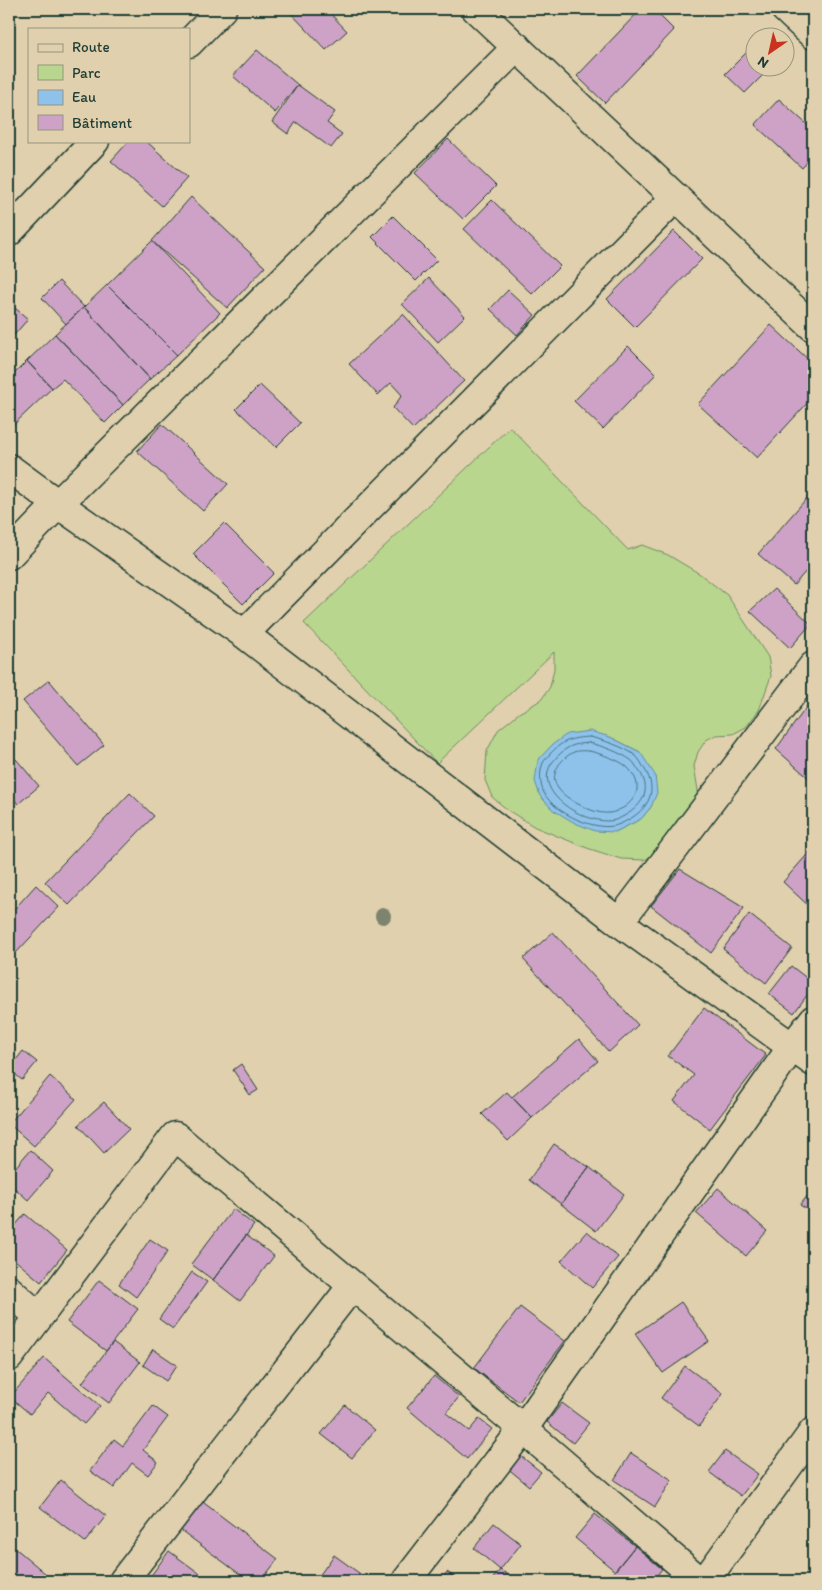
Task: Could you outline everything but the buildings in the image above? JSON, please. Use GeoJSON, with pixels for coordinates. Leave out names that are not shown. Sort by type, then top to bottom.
{"type":"FeatureCollection","features":[{"type":"Feature","properties":{"kind":"street"},"geometry":{"type":"LineString","coordinates":[[190,42],[222,9]]}},
{"type":"Feature","properties":{"kind":"street"},"geometry":{"type":"LineString","coordinates":[[476,9],[813,327]]}},
{"type":"Feature","properties":{"kind":"street"},"geometry":{"type":"LineString","coordinates":[[785,9],[813,35]]}},
{"type":"Feature","properties":{"kind":"street"},"geometry":{"type":"LineString","coordinates":[[9,555],[517,47]]}},
{"type":"Feature","properties":{"kind":"street"},"geometry":{"type":"LineString","coordinates":[[9,232],[94,142]]}},
{"type":"Feature","properties":{"kind":"street"},"geometry":{"type":"LineString","coordinates":[[244,634],[676,197]]}},
{"type":"Feature","properties":{"kind":"street"},"geometry":{"type":"LineString","coordinates":[[9,468],[244,634],[619,922],[803,1055]]}},
{"type":"Feature","properties":{"kind":"street"},"geometry":{"type":"LineString","coordinates":[[619,922],[813,666]]}},
{"type":"Feature","properties":{"kind":"street"},"geometry":{"type":"LineString","coordinates":[[406,1581],[523,1430],[803,1055],[813,1020]]}},
{"type":"Feature","properties":{"kind":"street"},"geometry":{"type":"LineString","coordinates":[[9,1357],[175,1136],[700,1581]]}},
{"type":"Feature","properties":{"kind":"street"},"geometry":{"type":"LineString","coordinates":[[122,1581],[352,1286]]}},
{"type":"Feature","properties":{"kind":"street"},"geometry":{"type":"LineString","coordinates":[[9,1290],[39,1317]]}},
{"type":"Feature","properties":{"kind":"street"},"geometry":{"type":"LineString","coordinates":[[705,1581],[813,1432]]}},
{"type":"Feature","properties":{"kind":"green space"},"geometry":{"type":"Polygon","coordinates":[[[510,427],[628,550],[642,545],[668,555],[700,574],[727,595],[768,657],[771,676],[759,710],[746,727],[733,734],[716,735],[706,740],[698,752],[694,766],[698,790],[695,802],[658,853],[644,860],[621,859],[587,848],[535,827],[509,811],[492,797],[485,780],[487,751],[498,730],[519,713],[541,700],[550,687],[554,669],[554,652],[437,763],[304,623],[510,427]],[[610,737],[615,832],[641,819],[651,807],[640,752],[610,737]]]}},
{"type":"Feature","properties":{"kind":"water"},"geometry":{"type":"Polygon","coordinates":[[[590,731],[610,737],[640,752],[655,775],[657,793],[651,807],[641,819],[615,832],[595,831],[575,823],[553,810],[540,796],[535,781],[538,760],[552,745],[567,734],[590,731]]]}}]}
